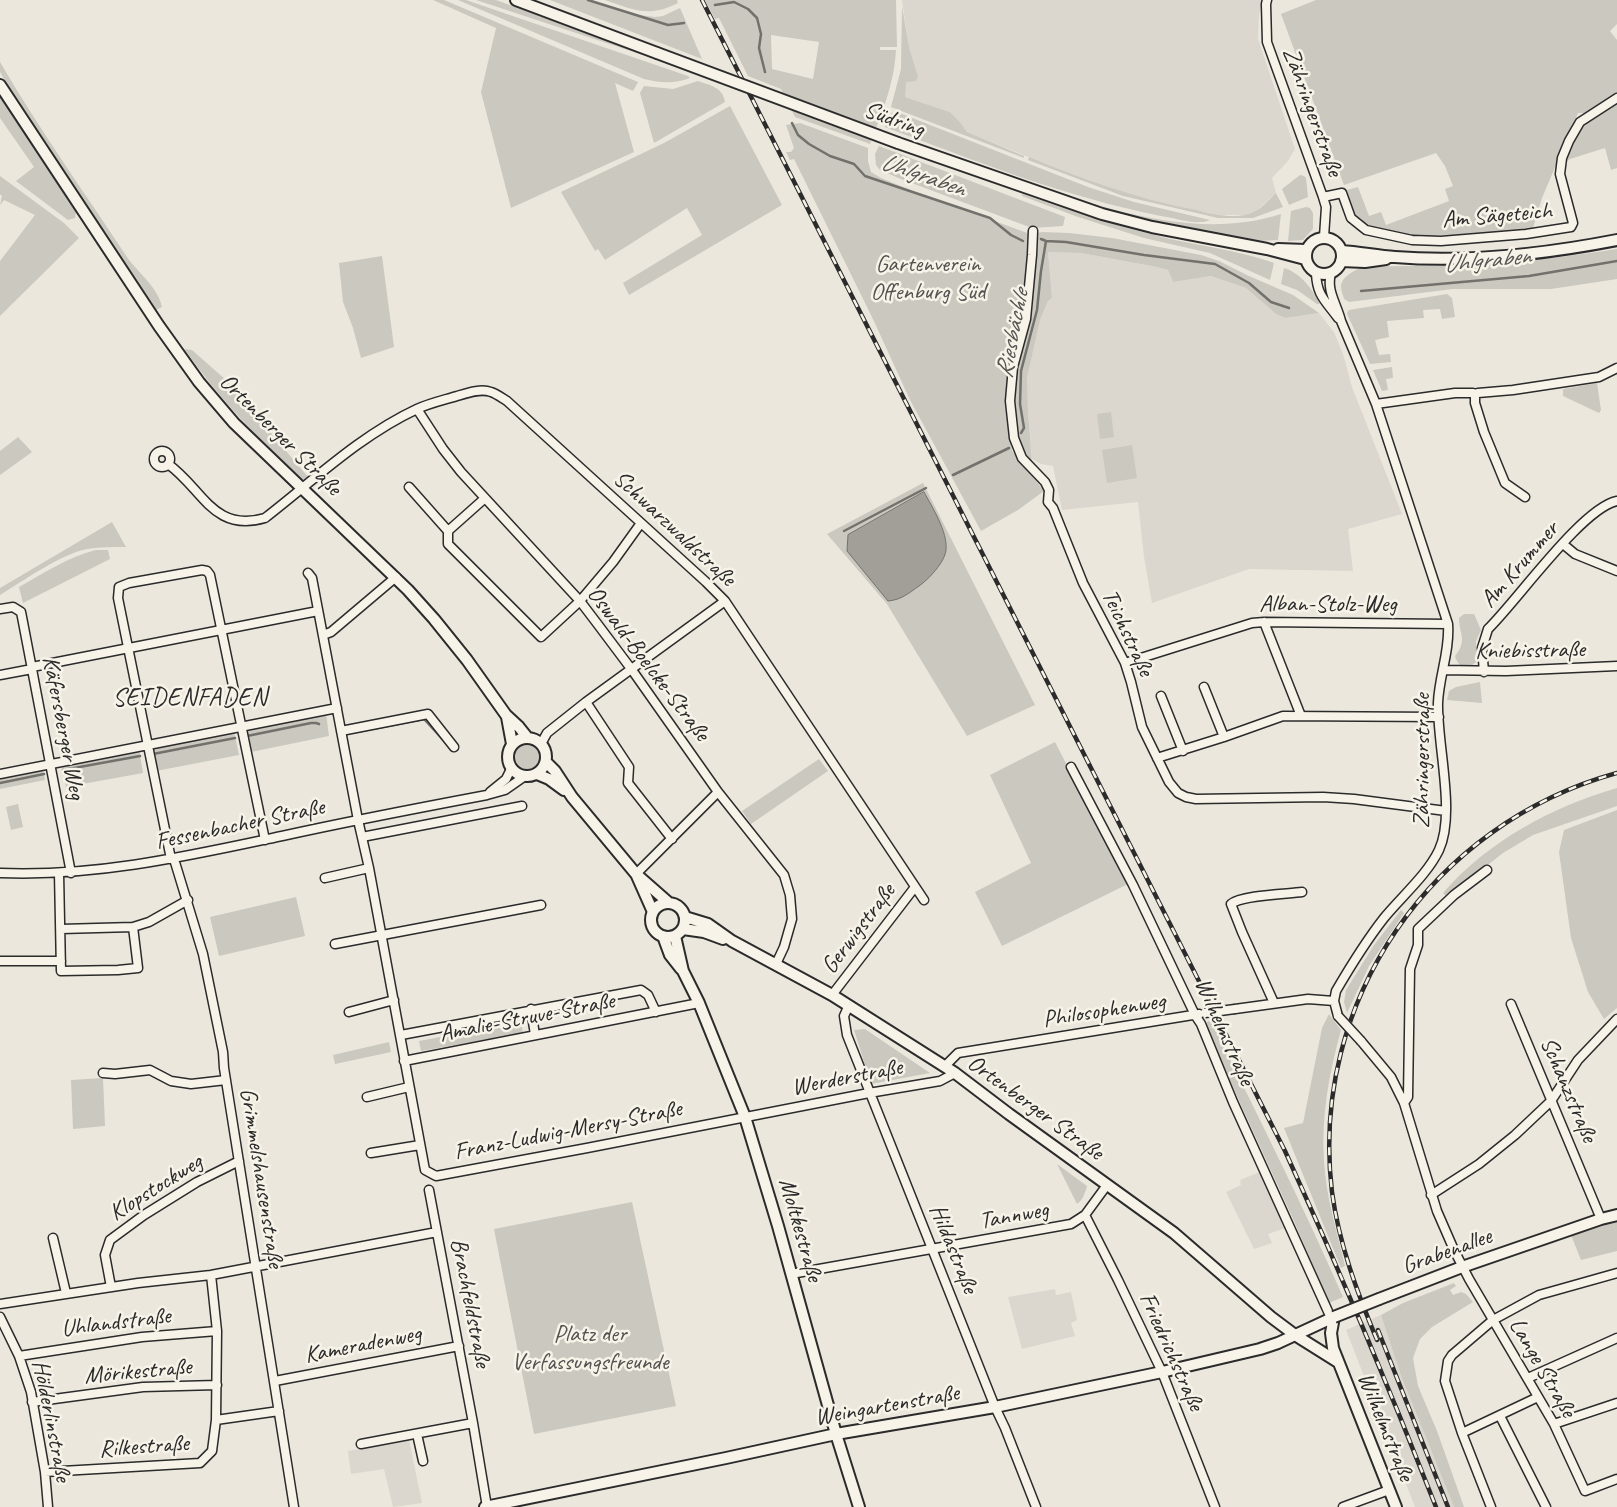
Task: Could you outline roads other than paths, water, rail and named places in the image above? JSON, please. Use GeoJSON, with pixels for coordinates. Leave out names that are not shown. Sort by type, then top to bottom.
{"type":"FeatureCollection","features":[{"type":"Feature","properties":{"kind":"street","name":"Südring"},"geometry":{"type":"LineString","coordinates":[[516,0],[898,143],[1102,214],[1152,228],[1267,249],[1306,254]]}},
{"type":"Feature","properties":{"kind":"street","name":"Zähringerstraße"},"geometry":{"type":"LineString","coordinates":[[1268,0],[1266,4],[1267,42],[1323,196],[1326,207],[1324,238]]}},
{"type":"Feature","properties":{"kind":"street","name":"Ortenberger Straße"},"geometry":{"type":"LineString","coordinates":[[0,85],[159,326],[199,382],[234,423],[396,577],[434,619],[467,660],[508,717],[520,727],[527,738]]}},
{"type":"Feature","properties":{"kind":"street","name":"Am Sägeteich"},"geometry":{"type":"LineString","coordinates":[[1323,196],[1342,193],[1351,218],[1366,230],[1412,240],[1440,241],[1516,235],[1571,227],[1573,223],[1560,174],[1562,158],[1580,122],[1617,98]]}},
{"type":"Feature","properties":{"kind":"street","name":"Teichstraße"},"geometry":{"type":"LineString","coordinates":[[1033,231],[1026,318],[1013,367],[1010,401],[1014,438],[1022,458],[1046,482],[1049,490],[1048,502],[1053,508],[1083,583],[1125,663],[1142,727],[1169,782],[1178,793],[1196,799],[1323,797],[1354,799],[1446,811]]}},
{"type":"Feature","properties":{"kind":"street"},"geometry":{"type":"LineString","coordinates":[[1324,238],[1336,242],[1341,256],[1336,270],[1325,274],[1316,273],[1309,268],[1306,254],[1312,241],[1324,238]]}},
{"type":"Feature","properties":{"kind":"street"},"geometry":{"type":"LineString","coordinates":[[1341,256],[1365,262],[1394,257],[1500,256],[1564,250],[1617,240]]}},
{"type":"Feature","properties":{"kind":"street","name":"Zähringerstraße"},"geometry":{"type":"LineString","coordinates":[[1316,273],[1319,294],[1341,321]]}},
{"type":"Feature","properties":{"kind":"street","name":"Zähringerstraße"},"geometry":{"type":"LineString","coordinates":[[1331,273],[1329,280],[1330,294],[1338,308],[1341,321],[1376,404],[1448,624],[1449,637],[1440,689],[1439,717],[1446,811],[1444,832],[1439,849],[1431,863],[1383,920],[1342,981],[1336,991],[1334,1001]]}},
{"type":"Feature","properties":{"kind":"street"},"geometry":{"type":"LineString","coordinates":[[1376,404],[1455,393],[1498,392],[1599,377],[1617,368]]}},
{"type":"Feature","properties":{"kind":"street","name":"Schwarzwaldstraße"},"geometry":{"type":"LineString","coordinates":[[168,464],[218,513],[230,520],[253,521],[265,518],[356,446],[417,409],[477,391],[490,391],[498,395],[515,408],[725,601],[924,900]]}},
{"type":"Feature","properties":{"kind":"street"},"geometry":{"type":"LineString","coordinates":[[1475,394],[1475,403],[1484,432],[1505,483],[1525,497]]}},
{"type":"Feature","properties":{"kind":"street","name":"Oswald-Boelcke-Straße"},"geometry":{"type":"LineString","coordinates":[[417,409],[443,449],[484,499],[580,601],[632,670],[718,792],[778,866],[788,884],[792,919],[784,947],[776,964]]}},
{"type":"Feature","properties":{"kind":"street"},"geometry":{"type":"LineString","coordinates":[[409,488],[448,531],[448,544],[541,637],[580,601],[613,562],[641,523]]}},
{"type":"Feature","properties":{"kind":"street"},"geometry":{"type":"LineString","coordinates":[[448,531],[484,499]]}},
{"type":"Feature","properties":{"kind":"street","name":"Am Krummer"},"geometry":{"type":"LineString","coordinates":[[1484,672],[1482,648],[1488,629],[1578,527],[1600,509],[1617,501]]}},
{"type":"Feature","properties":{"kind":"street"},"geometry":{"type":"LineString","coordinates":[[1563,544],[1572,553],[1617,572]]}},
{"type":"Feature","properties":{"kind":"street","name":"Grimmelshausenstraße"},"geometry":{"type":"LineString","coordinates":[[222,630],[213,582],[207,571],[197,570],[129,583],[120,587],[118,598],[146,745],[172,859],[188,900],[203,954],[223,1052],[294,1507]]}},
{"type":"Feature","properties":{"kind":"street","name":"Franz-Ludwig-Mersy-Straße"},"geometry":{"type":"LineString","coordinates":[[308,573],[312,578],[358,820],[369,868],[425,1170],[436,1176],[745,1117]]}},
{"type":"Feature","properties":{"kind":"street"},"geometry":{"type":"LineString","coordinates":[[323,635],[331,632],[396,577]]}},
{"type":"Feature","properties":{"kind":"street"},"geometry":{"type":"LineString","coordinates":[[541,744],[547,734],[586,702],[725,601]]}},
{"type":"Feature","properties":{"kind":"street","name":"Käfersberger Weg"},"geometry":{"type":"LineString","coordinates":[[0,609],[13,607],[21,612],[71,873]]}},
{"type":"Feature","properties":{"kind":"street"},"geometry":{"type":"LineString","coordinates":[[0,676],[318,610]]}},
{"type":"Feature","properties":{"kind":"street"},"geometry":{"type":"LineString","coordinates":[[1264,622],[1301,716]]}},
{"type":"Feature","properties":{"kind":"street","name":"Alban-Stolz-Weg"},"geometry":{"type":"LineString","coordinates":[[1125,663],[1252,623],[1448,624]]}},
{"type":"Feature","properties":{"kind":"street"},"geometry":{"type":"LineString","coordinates":[[222,630],[265,840]]}},
{"type":"Feature","properties":{"kind":"street","name":"Kniebisstraße"},"geometry":{"type":"LineString","coordinates":[[1444,670],[1484,672],[1617,666]]}},
{"type":"Feature","properties":{"kind":"street"},"geometry":{"type":"LineString","coordinates":[[1204,687],[1224,737]]}},
{"type":"Feature","properties":{"kind":"street"},"geometry":{"type":"LineString","coordinates":[[1161,696],[1183,751]]}},
{"type":"Feature","properties":{"kind":"street"},"geometry":{"type":"LineString","coordinates":[[586,702],[628,767],[628,783],[672,839]]}},
{"type":"Feature","properties":{"kind":"street"},"geometry":{"type":"LineString","coordinates":[[0,774],[337,708]]}},
{"type":"Feature","properties":{"kind":"street"},"geometry":{"type":"LineString","coordinates":[[341,731],[428,714],[454,748]]}},
{"type":"Feature","properties":{"kind":"street"},"geometry":{"type":"LineString","coordinates":[[1157,758],[1183,751],[1284,716],[1439,717]]}},
{"type":"Feature","properties":{"kind":"street","name":"Ortenberger Straße"},"geometry":{"type":"LineString","coordinates":[[508,717],[512,744]]}},
{"type":"Feature","properties":{"kind":"street"},"geometry":{"type":"LineString","coordinates":[[537,774],[546,762],[546,752],[541,744],[534,739],[519,739],[512,744],[507,754],[508,764],[511,769],[525,776],[537,774],[549,779],[572,797]]}},
{"type":"Feature","properties":{"kind":"street"},"geometry":{"type":"LineString","coordinates":[[546,762],[572,797],[636,874],[669,903],[679,907],[685,917],[679,932],[663,936],[658,934],[652,926],[653,912],[636,874]]}},
{"type":"Feature","properties":{"kind":"street","name":"Wilhelmstraße"},"geometry":{"type":"LineString","coordinates":[[1071,767],[1133,885],[1201,1024],[1234,1102],[1333,1317],[1331,1338],[1338,1362],[1396,1507]]}},
{"type":"Feature","properties":{"kind":"street","name":"Fessenbacher Straße"},"geometry":{"type":"LineString","coordinates":[[486,795],[506,779],[511,769]]}},
{"type":"Feature","properties":{"kind":"street","name":"Fessenbacher Straße"},"geometry":{"type":"LineString","coordinates":[[0,873],[71,873],[112,869],[172,859],[486,795],[505,790],[525,776]]}},
{"type":"Feature","properties":{"kind":"street"},"geometry":{"type":"LineString","coordinates":[[636,874],[718,792]]}},
{"type":"Feature","properties":{"kind":"street"},"geometry":{"type":"LineString","coordinates":[[362,837],[522,806]]}},
{"type":"Feature","properties":{"kind":"street"},"geometry":{"type":"LineString","coordinates":[[325,878],[369,868]]}},
{"type":"Feature","properties":{"kind":"street"},"geometry":{"type":"LineString","coordinates":[[1404,1103],[1408,1097],[1410,969],[1418,945],[1418,929],[1454,896],[1487,870]]}},
{"type":"Feature","properties":{"kind":"street"},"geometry":{"type":"LineString","coordinates":[[59,873],[61,971],[138,968],[133,927]]}},
{"type":"Feature","properties":{"kind":"street","name":"Gerwigstraße"},"geometry":{"type":"LineString","coordinates":[[832,995],[915,887]]}},
{"type":"Feature","properties":{"kind":"street"},"geometry":{"type":"LineString","coordinates":[[1274,1004],[1231,904],[1244,899],[1302,892]]}},
{"type":"Feature","properties":{"kind":"street"},"geometry":{"type":"LineString","coordinates":[[61,929],[133,927],[149,922],[188,900]]}},
{"type":"Feature","properties":{"kind":"street"},"geometry":{"type":"LineString","coordinates":[[653,912],[660,906],[669,903]]}},
{"type":"Feature","properties":{"kind":"street"},"geometry":{"type":"LineString","coordinates":[[335,944],[541,905]]}},
{"type":"Feature","properties":{"kind":"street","name":"Ortenberger Straße"},"geometry":{"type":"LineString","coordinates":[[685,917],[708,924],[732,941],[832,995],[945,1066],[1174,1233],[1271,1317],[1295,1335]]}},
{"type":"Feature","properties":{"kind":"street","name":"Ortenberger Straße"},"geometry":{"type":"LineString","coordinates":[[679,932],[704,932],[732,941]]}},
{"type":"Feature","properties":{"kind":"street","name":"Moltkestraße"},"geometry":{"type":"LineString","coordinates":[[679,932],[684,971]]}},
{"type":"Feature","properties":{"kind":"street","name":"Moltkestraße"},"geometry":{"type":"LineString","coordinates":[[663,936],[670,955],[684,971],[699,1003],[745,1117],[792,1274],[836,1434],[859,1507]]}},
{"type":"Feature","properties":{"kind":"street"},"geometry":{"type":"LineString","coordinates":[[0,961],[61,961]]}},
{"type":"Feature","properties":{"kind":"street","name":"Amalie-Struve-Straße"},"geometry":{"type":"LineString","coordinates":[[531,1009],[641,990],[648,995],[656,1012]]}},
{"type":"Feature","properties":{"kind":"street","name":"Philosophenweg"},"geometry":{"type":"LineString","coordinates":[[945,1066],[958,1053],[1235,1009],[1308,999],[1334,1001]]}},
{"type":"Feature","properties":{"kind":"street"},"geometry":{"type":"LineString","coordinates":[[349,1012],[394,1000]]}},
{"type":"Feature","properties":{"kind":"street"},"geometry":{"type":"LineString","coordinates":[[1334,1001],[1338,1016],[1391,1077],[1404,1103],[1432,1195],[1462,1267]]}},
{"type":"Feature","properties":{"kind":"street","name":"Amalie-Struve-Straße"},"geometry":{"type":"LineString","coordinates":[[404,1061],[699,1003]]}},
{"type":"Feature","properties":{"kind":"street","name":"Schanzstraße"},"geometry":{"type":"LineString","coordinates":[[1511,1004],[1602,1219]]}},
{"type":"Feature","properties":{"kind":"street","name":"Hildastraße"},"geometry":{"type":"LineString","coordinates":[[848,1005],[844,1016],[844,1025],[869,1093],[994,1407],[1005,1428],[1036,1507]]}},
{"type":"Feature","properties":{"kind":"street"},"geometry":{"type":"LineString","coordinates":[[401,1035],[531,1009],[535,1035]]}},
{"type":"Feature","properties":{"kind":"street"},"geometry":{"type":"LineString","coordinates":[[1432,1195],[1479,1164],[1515,1135],[1551,1101],[1578,1060],[1617,1020]]}},
{"type":"Feature","properties":{"kind":"street"},"geometry":{"type":"LineString","coordinates":[[103,1072],[116,1074],[150,1070],[171,1081],[191,1084],[226,1080]]}},
{"type":"Feature","properties":{"kind":"street","name":"Werderstraße"},"geometry":{"type":"LineString","coordinates":[[745,1117],[940,1081],[955,1073]]}},
{"type":"Feature","properties":{"kind":"street"},"geometry":{"type":"LineString","coordinates":[[367,1097],[409,1087]]}},
{"type":"Feature","properties":{"kind":"street","name":"Franz-Ludwig-Mersy-Straße"},"geometry":{"type":"LineString","coordinates":[[372,1153],[420,1144]]}},
{"type":"Feature","properties":{"kind":"street","name":"Klopstockweg"},"geometry":{"type":"LineString","coordinates":[[111,1287],[105,1256],[110,1240],[144,1214],[189,1186],[239,1162]]}},
{"type":"Feature","properties":{"kind":"street","name":"Tannweg"},"geometry":{"type":"LineString","coordinates":[[792,1274],[1072,1224],[1085,1215],[1107,1185]]}},
{"type":"Feature","properties":{"kind":"street","name":"Brachfeldstraße"},"geometry":{"type":"LineString","coordinates":[[429,1190],[473,1423],[486,1507]]}},
{"type":"Feature","properties":{"kind":"street","name":"Friedrichstraße"},"geometry":{"type":"LineString","coordinates":[[1085,1215],[1162,1372],[1215,1507]]}},
{"type":"Feature","properties":{"kind":"street","name":"Grabenallee"},"geometry":{"type":"LineString","coordinates":[[1295,1335],[1333,1317],[1462,1267],[1617,1215]]}},
{"type":"Feature","properties":{"kind":"street"},"geometry":{"type":"LineString","coordinates":[[0,1304],[66,1293],[211,1275],[437,1232]]}},
{"type":"Feature","properties":{"kind":"street"},"geometry":{"type":"LineString","coordinates":[[53,1238],[66,1293]]}},
{"type":"Feature","properties":{"kind":"street","name":"Lange Straße"},"geometry":{"type":"LineString","coordinates":[[1462,1267],[1554,1424],[1585,1491],[1617,1479]]}},
{"type":"Feature","properties":{"kind":"street"},"geometry":{"type":"LineString","coordinates":[[1492,1507],[1462,1433],[1445,1381],[1448,1361],[1452,1355],[1493,1320],[1539,1295],[1617,1273]]}},
{"type":"Feature","properties":{"kind":"street"},"geometry":{"type":"LineString","coordinates":[[211,1275],[217,1331],[218,1385],[216,1420],[279,1411]]}},
{"type":"Feature","properties":{"kind":"street","name":"Hölderlinstraße"},"geometry":{"type":"LineString","coordinates":[[0,1318],[19,1356],[31,1392],[45,1472],[48,1507]]}},
{"type":"Feature","properties":{"kind":"street","name":"Uhlandstraße"},"geometry":{"type":"LineString","coordinates":[[19,1356],[133,1338],[217,1331]]}},
{"type":"Feature","properties":{"kind":"street","name":"Wilhelmstraße"},"geometry":{"type":"LineString","coordinates":[[1295,1335],[1338,1362]]}},
{"type":"Feature","properties":{"kind":"street","name":"Weingartenstraße"},"geometry":{"type":"LineString","coordinates":[[486,1507],[836,1434],[994,1407],[1162,1372],[1260,1349],[1295,1335]]}},
{"type":"Feature","properties":{"kind":"street"},"geometry":{"type":"LineString","coordinates":[[1528,1378],[1617,1338]]}},
{"type":"Feature","properties":{"kind":"street","name":"Kameradenweg"},"geometry":{"type":"LineString","coordinates":[[275,1381],[459,1346]]}},
{"type":"Feature","properties":{"kind":"street","name":"Mörikestraße"},"geometry":{"type":"LineString","coordinates":[[32,1402],[143,1387],[218,1385]]}},
{"type":"Feature","properties":{"kind":"street"},"geometry":{"type":"LineString","coordinates":[[1462,1433],[1538,1396]]}},
{"type":"Feature","properties":{"kind":"street"},"geometry":{"type":"LineString","coordinates":[[1554,1424],[1617,1403]]}},
{"type":"Feature","properties":{"kind":"street"},"geometry":{"type":"LineString","coordinates":[[1500,1416],[1546,1507]]}},
{"type":"Feature","properties":{"kind":"street","name":"Rilkestraße"},"geometry":{"type":"LineString","coordinates":[[45,1472],[200,1464],[212,1451],[216,1420]]}},
{"type":"Feature","properties":{"kind":"street"},"geometry":{"type":"LineString","coordinates":[[361,1444],[473,1423]]}},
{"type":"Feature","properties":{"kind":"street"},"geometry":{"type":"LineString","coordinates":[[417,1434],[423,1461]]}},
{"type":"Feature","properties":{"kind":"street"},"geometry":{"type":"LineString","coordinates":[[1343,1507],[1389,1490]]}},
{"type":"Feature","properties":{"kind":"waterway","name":"Uhlgraben"},"geometry":{"type":"LineString","coordinates":[[588,0],[668,25],[684,23]]}},
{"type":"Feature","properties":{"kind":"waterway","name":"Uhlgraben"},"geometry":{"type":"LineString","coordinates":[[715,5],[734,2],[748,9],[757,18],[761,34],[759,48],[765,72]]}},
{"type":"Feature","properties":{"kind":"waterway","name":"Uhlgraben"},"geometry":{"type":"LineString","coordinates":[[792,123],[798,135],[809,144],[830,156],[854,164],[865,176],[990,218],[1011,235],[1023,241]]}},
{"type":"Feature","properties":{"kind":"waterway","name":"Uhlgraben"},"geometry":{"type":"LineString","coordinates":[[1041,239],[1215,264],[1249,283],[1271,302],[1289,308]]}},
{"type":"Feature","properties":{"kind":"waterway","name":"Riesbächle"},"geometry":{"type":"LineString","coordinates":[[1021,433],[1024,428],[1020,404],[1021,371],[1037,310],[1046,241]]}},
{"type":"Feature","properties":{"kind":"waterway","name":"Uhlgraben"},"geometry":{"type":"LineString","coordinates":[[1361,291],[1529,276],[1617,261]]}},
{"type":"Feature","properties":{"kind":"waterway","name":"Riesbächle"},"geometry":{"type":"LineString","coordinates":[[953,475],[1009,448]]}},
{"type":"Feature","properties":{"kind":"waterway","name":"Riesbächle"},"geometry":{"type":"LineString","coordinates":[[844,531],[926,488]]}},
{"type":"Feature","properties":{"kind":"waterway","name":"Riesbächle"},"geometry":{"type":"LineString","coordinates":[[356,732],[424,719],[446,743]]}},
{"type":"Feature","properties":{"kind":"waterway","name":"Riesbächle"},"geometry":{"type":"LineString","coordinates":[[247,736],[311,723],[319,724]]}},
{"type":"Feature","properties":{"kind":"waterway","name":"Riesbächle"},"geometry":{"type":"LineString","coordinates":[[153,754],[235,738]]}},
{"type":"Feature","properties":{"kind":"waterway","name":"Riesbächle"},"geometry":{"type":"LineString","coordinates":[[63,770],[140,756]]}},
{"type":"Feature","properties":{"kind":"waterway","name":"Riesbächle"},"geometry":{"type":"LineString","coordinates":[[0,783],[44,774]]}},
{"type":"Feature","properties":{"kind":"railway"},"geometry":{"type":"LineString","coordinates":[[702,0],[1285,1151],[1363,1328],[1436,1507]]}},
{"type":"Feature","properties":{"kind":"railway"},"geometry":{"type":"LineString","coordinates":[[1377,1340],[1344,1249],[1332,1192],[1330,1121],[1341,1053],[1363,989],[1396,930],[1439,878],[1491,833],[1551,798],[1617,773]]}},
{"type":"Feature","properties":{"kind":"railway"},"geometry":{"type":"LineString","coordinates":[[1378,1330],[1448,1507]]}},
{"type":"Feature","properties":{"kind":"district","name":"SEIDENFADEN"},"geometry":{"type":"Point","coordinates":[190,698]}},
{"type":"Feature","properties":{"kind":"park label","name":"Gartenverein Offenburg Süd"},"geometry":{"type":"Point","coordinates":[928,279]}},
{"type":"Feature","properties":{"kind":"park label","name":"Platz der Verfassungsfreunde"},"geometry":{"type":"Point","coordinates":[590,1349]}}]}
